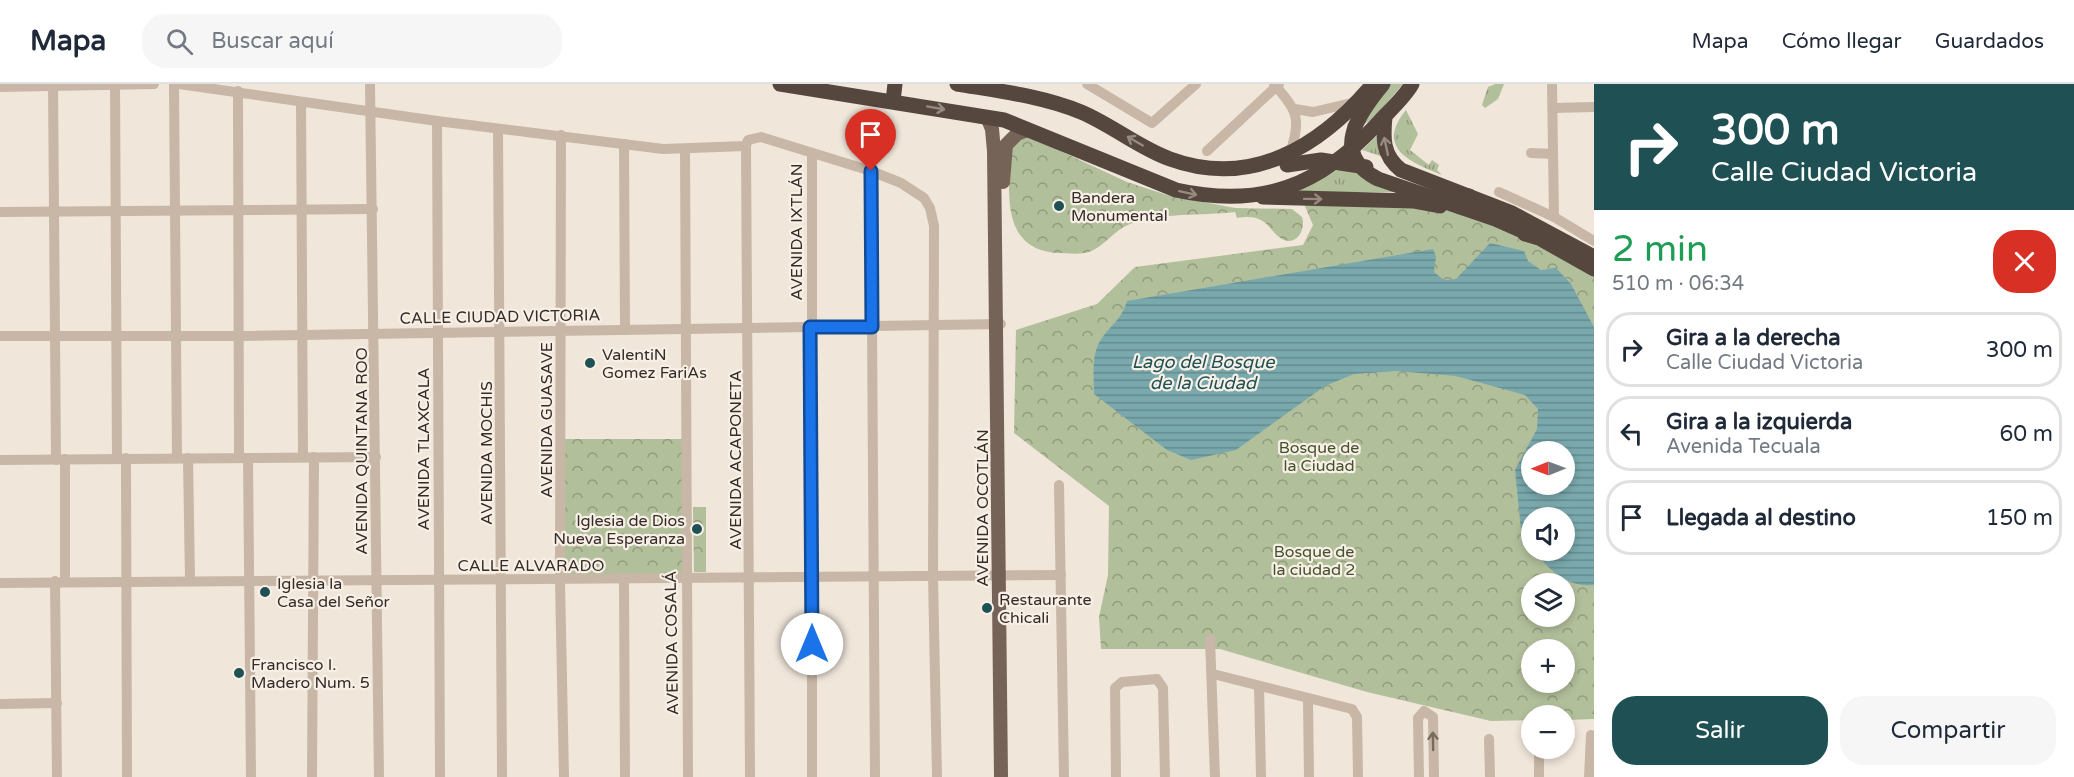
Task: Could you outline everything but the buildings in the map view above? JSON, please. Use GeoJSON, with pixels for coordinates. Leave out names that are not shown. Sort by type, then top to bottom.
{"type":"FeatureCollection","features":[{"type":"Feature","properties":{"kind":"highway"},"geometry":{"type":"LineString","coordinates":[[780,84],[987,117],[1027,130],[1176,190],[1204,196],[1424,202],[1536,237]]}},
{"type":"Feature","properties":{"kind":"highway"},"geometry":{"type":"LineString","coordinates":[[884,84],[886,100]]}},
{"type":"Feature","properties":{"kind":"highway"},"geometry":{"type":"LineString","coordinates":[[886,100],[896,84]]}},
{"type":"Feature","properties":{"kind":"highway"},"geometry":{"type":"LineString","coordinates":[[957,84],[1051,101],[1102,122],[1156,153],[1161,160],[1176,167],[1222,177],[1246,175],[1288,159],[1326,129],[1373,84]]}},
{"type":"Feature","properties":{"kind":"highway"},"geometry":{"type":"LineString","coordinates":[[1383,84],[1360,112],[1352,132],[1354,153],[1364,170],[1378,179],[1484,214],[1536,237],[1594,269]]}},
{"type":"Feature","properties":{"kind":"highway"},"geometry":{"type":"LineString","coordinates":[[1254,197],[1320,172],[1343,158],[1362,141],[1412,84]]}},
{"type":"Feature","properties":{"kind":"highway"},"geometry":{"type":"LineString","coordinates":[[1385,116],[1384,145],[1392,163],[1401,170],[1543,227],[1594,256]]}},
{"type":"Feature","properties":{"kind":"highway"},"geometry":{"type":"LineString","coordinates":[[1307,144],[1321,149],[1324,163],[1320,172]]}},
{"type":"Feature","properties":{"kind":"highway"},"geometry":{"type":"LineString","coordinates":[[1288,159],[1355,164],[1448,195],[1469,196]]}},
{"type":"Feature","properties":{"kind":"main road","name":"AVENIDA OCOTLÁN"},"geometry":{"type":"LineString","coordinates":[[987,117],[992,129],[994,151],[1001,777]]}},
{"type":"Feature","properties":{"kind":"main road","name":"AVENIDA OCOTLÁN"},"geometry":{"type":"LineString","coordinates":[[997,324],[1004,152],[1010,140],[1027,130]]}},
{"type":"Feature","properties":{"kind":"street"},"geometry":{"type":"LineString","coordinates":[[0,87],[154,84]]}},
{"type":"Feature","properties":{"kind":"street"},"geometry":{"type":"LineString","coordinates":[[174,84],[176,336],[189,581]]}},
{"type":"Feature","properties":{"kind":"street"},"geometry":{"type":"LineString","coordinates":[[179,84],[437,121],[624,144],[685,149],[747,144],[755,138],[772,140],[871,171],[924,198],[930,208],[934,226],[933,577],[937,777]]}},
{"type":"Feature","properties":{"kind":"street","name":"AVENIDA QUINTANA ROO"},"geometry":{"type":"LineString","coordinates":[[370,84],[373,111],[379,777]]}},
{"type":"Feature","properties":{"kind":"street","name":"AVENIDA QUINTANA ROO"},"geometry":{"type":"LineString","coordinates":[[373,111],[376,84]]}},
{"type":"Feature","properties":{"kind":"street"},"geometry":{"type":"LineString","coordinates":[[1087,84],[1152,123],[1196,84]]}},
{"type":"Feature","properties":{"kind":"street"},"geometry":{"type":"LineString","coordinates":[[1552,84],[1554,217]]}},
{"type":"Feature","properties":{"kind":"street"},"geometry":{"type":"LineString","coordinates":[[53,85],[55,336],[60,459],[57,777]]}},
{"type":"Feature","properties":{"kind":"street"},"geometry":{"type":"LineString","coordinates":[[115,85],[116,336],[125,581],[128,777]]}},
{"type":"Feature","properties":{"kind":"street"},"geometry":{"type":"LineString","coordinates":[[1207,151],[1276,85],[1294,109],[1295,136],[1288,159]]}},
{"type":"Feature","properties":{"kind":"street"},"geometry":{"type":"LineString","coordinates":[[238,91],[239,336],[250,581],[251,777]]}},
{"type":"Feature","properties":{"kind":"street"},"geometry":{"type":"LineString","coordinates":[[1294,109],[1313,112],[1357,101]]}},
{"type":"Feature","properties":{"kind":"street"},"geometry":{"type":"LineString","coordinates":[[301,102],[302,334],[314,581],[312,777]]}},
{"type":"Feature","properties":{"kind":"street"},"geometry":{"type":"LineString","coordinates":[[1553,108],[1594,107]]}},
{"type":"Feature","properties":{"kind":"street","name":"AVENIDA TLAXCALA"},"geometry":{"type":"LineString","coordinates":[[437,121],[440,777]]}},
{"type":"Feature","properties":{"kind":"street","name":"AVENIDA MOCHIS"},"geometry":{"type":"LineString","coordinates":[[498,129],[502,777]]}},
{"type":"Feature","properties":{"kind":"street","name":"AVENIDA GUASAVE"},"geometry":{"type":"LineString","coordinates":[[561,135],[560,581],[564,777]]}},
{"type":"Feature","properties":{"kind":"street"},"geometry":{"type":"LineString","coordinates":[[624,144],[624,330]]}},
{"type":"Feature","properties":{"kind":"street","name":"AVENIDA ACAPONETA"},"geometry":{"type":"LineString","coordinates":[[747,144],[751,577],[750,777]]}},
{"type":"Feature","properties":{"kind":"street","name":"AVENIDA COSALÁ"},"geometry":{"type":"LineString","coordinates":[[685,149],[685,578],[688,777]]}},
{"type":"Feature","properties":{"kind":"street"},"geometry":{"type":"LineString","coordinates":[[1532,153],[1553,154]]}},
{"type":"Feature","properties":{"kind":"street","name":"AVENIDA IXTLÁN"},"geometry":{"type":"LineString","coordinates":[[812,154],[810,327],[812,777]]}},
{"type":"Feature","properties":{"kind":"street"},"geometry":{"type":"LineString","coordinates":[[871,171],[875,777]]}},
{"type":"Feature","properties":{"kind":"street"},"geometry":{"type":"LineString","coordinates":[[1499,192],[1554,217],[1594,241]]}},
{"type":"Feature","properties":{"kind":"street"},"geometry":{"type":"LineString","coordinates":[[0,212],[373,209]]}},
{"type":"Feature","properties":{"kind":"street","name":"CALLE CIUDAD VICTORIA"},"geometry":{"type":"LineString","coordinates":[[0,336],[239,336],[933,327],[997,324]]}},
{"type":"Feature","properties":{"kind":"street"},"geometry":{"type":"LineString","coordinates":[[0,460],[376,457]]}},
{"type":"Feature","properties":{"kind":"street"},"geometry":{"type":"LineString","coordinates":[[1059,485],[1064,777]]}},
{"type":"Feature","properties":{"kind":"street","name":"CALLE ALVARADO"},"geometry":{"type":"LineString","coordinates":[[0,583],[376,579],[560,581],[1061,575]]}},
{"type":"Feature","properties":{"kind":"street"},"geometry":{"type":"LineString","coordinates":[[624,580],[625,777]]}},
{"type":"Feature","properties":{"kind":"street"},"geometry":{"type":"LineString","coordinates":[[1210,639],[1215,777]]}},
{"type":"Feature","properties":{"kind":"street"},"geometry":{"type":"LineString","coordinates":[[1213,674],[1352,709],[1356,714],[1358,777]]}},
{"type":"Feature","properties":{"kind":"street"},"geometry":{"type":"LineString","coordinates":[[1116,777],[1114,688],[1122,682],[1152,679],[1160,680],[1162,688],[1165,777]]}},
{"type":"Feature","properties":{"kind":"street"},"geometry":{"type":"LineString","coordinates":[[1259,686],[1261,777]]}},
{"type":"Feature","properties":{"kind":"street"},"geometry":{"type":"LineString","coordinates":[[1308,699],[1309,777]]}},
{"type":"Feature","properties":{"kind":"street"},"geometry":{"type":"LineString","coordinates":[[0,704],[57,703]]}},
{"type":"Feature","properties":{"kind":"street"},"geometry":{"type":"LineString","coordinates":[[1419,777],[1418,718],[1424,711],[1433,717],[1434,777]]}},
{"type":"Feature","properties":{"kind":"street"},"geometry":{"type":"LineString","coordinates":[[1589,777],[1592,735]]}},
{"type":"Feature","properties":{"kind":"street"},"geometry":{"type":"LineString","coordinates":[[1489,739],[1490,777]]}},
{"type":"Feature","properties":{"kind":"street"},"geometry":{"type":"LineString","coordinates":[[1539,759],[1539,777]]}},
{"type":"Feature","properties":{"kind":"green space"},"geometry":{"type":"Polygon","coordinates":[[[1385,84],[1403,84],[1373,119],[1353,131],[1348,129],[1347,124],[1385,84]]]}},
{"type":"Feature","properties":{"kind":"green space"},"geometry":{"type":"Polygon","coordinates":[[[1504,84],[1498,99],[1485,108],[1482,105],[1488,87],[1504,84]]]}},
{"type":"Feature","properties":{"kind":"green space"},"geometry":{"type":"Polygon","coordinates":[[[1406,110],[1418,134],[1410,150],[1429,165],[1432,160],[1439,165],[1437,170],[1442,175],[1408,159],[1395,144],[1394,134],[1397,123],[1406,110]]]}},
{"type":"Feature","properties":{"kind":"green space"},"geometry":{"type":"Polygon","coordinates":[[[1382,131],[1390,159],[1362,150],[1382,131]]]}},
{"type":"Feature","properties":{"kind":"green space"},"geometry":{"type":"Polygon","coordinates":[[[1026,135],[1127,182],[1167,195],[1235,208],[1292,209],[1302,217],[1303,227],[1296,239],[1287,241],[1279,237],[1261,220],[1252,217],[1237,218],[1235,212],[1182,215],[1130,224],[1094,250],[1085,253],[1057,253],[1038,249],[1025,240],[1016,228],[1009,198],[1010,147],[1026,135]]]}},
{"type":"Feature","properties":{"kind":"green space"},"geometry":{"type":"Polygon","coordinates":[[[1341,168],[1408,192],[1295,192],[1341,168]]]}},
{"type":"Feature","properties":{"kind":"green space","name":"Bosque de la Ciudad"},"geometry":{"type":"Polygon","coordinates":[[[1304,204],[1425,205],[1497,222],[1594,276],[1594,719],[1575,720],[1575,705],[1521,705],[1521,720],[1491,721],[1367,692],[1220,649],[1101,649],[1099,617],[1108,575],[1109,506],[1014,433],[1016,330],[1097,304],[1135,267],[1303,245],[1313,225],[1304,204]]]}},
{"type":"Feature","properties":{"kind":"green space"},"geometry":{"type":"Polygon","coordinates":[[[564,439],[687,439],[688,578],[563,580],[564,439]]]}},
{"type":"Feature","properties":{"kind":"green space"},"geometry":{"type":"Polygon","coordinates":[[[693,507],[706,507],[706,572],[694,572],[693,507]]]}},
{"type":"Feature","properties":{"kind":"water","name":"Lago del Bosque de la Ciudad"},"geometry":{"type":"Polygon","coordinates":[[[1490,243],[1524,251],[1528,261],[1541,270],[1556,268],[1571,284],[1594,327],[1594,585],[1575,584],[1575,573],[1556,573],[1543,561],[1575,561],[1575,507],[1521,507],[1521,530],[1515,470],[1521,459],[1521,495],[1575,495],[1575,441],[1531,441],[1537,429],[1538,409],[1525,395],[1456,376],[1396,371],[1354,374],[1325,386],[1236,450],[1191,460],[1167,450],[1094,394],[1097,347],[1122,313],[1127,301],[1433,249],[1436,257],[1434,272],[1444,280],[1456,279],[1490,243]]]}},
{"type":"Feature","properties":{"kind":"place","name":"Bandera Monumental"},"geometry":{"type":"Point","coordinates":[1059,206]}},
{"type":"Feature","properties":{"kind":"place","name":"ValentiN Gomez FariAs"},"geometry":{"type":"Point","coordinates":[590,363]}},
{"type":"Feature","properties":{"kind":"place","name":"Iglesia de Dios Nueva Esperanza"},"geometry":{"type":"Point","coordinates":[697,529]}},
{"type":"Feature","properties":{"kind":"place","name":"Iglesia la Casa del Señor"},"geometry":{"type":"Point","coordinates":[265,592]}},
{"type":"Feature","properties":{"kind":"place","name":"Restaurante Chicali"},"geometry":{"type":"Point","coordinates":[987,608]}},
{"type":"Feature","properties":{"kind":"place","name":"Francisco I. Madero Num. 5"},"geometry":{"type":"Point","coordinates":[239,673]}},
{"type":"Feature","properties":{"kind":"route"},"geometry":{"type":"LineString","coordinates":[[812,644],[810,327],[872,327],[871,171]]}},
{"type":"Feature","properties":{"kind":"park label","name":"Bosque de la ciudad 2"},"geometry":{"type":"Point","coordinates":[1314,560]}}]}
